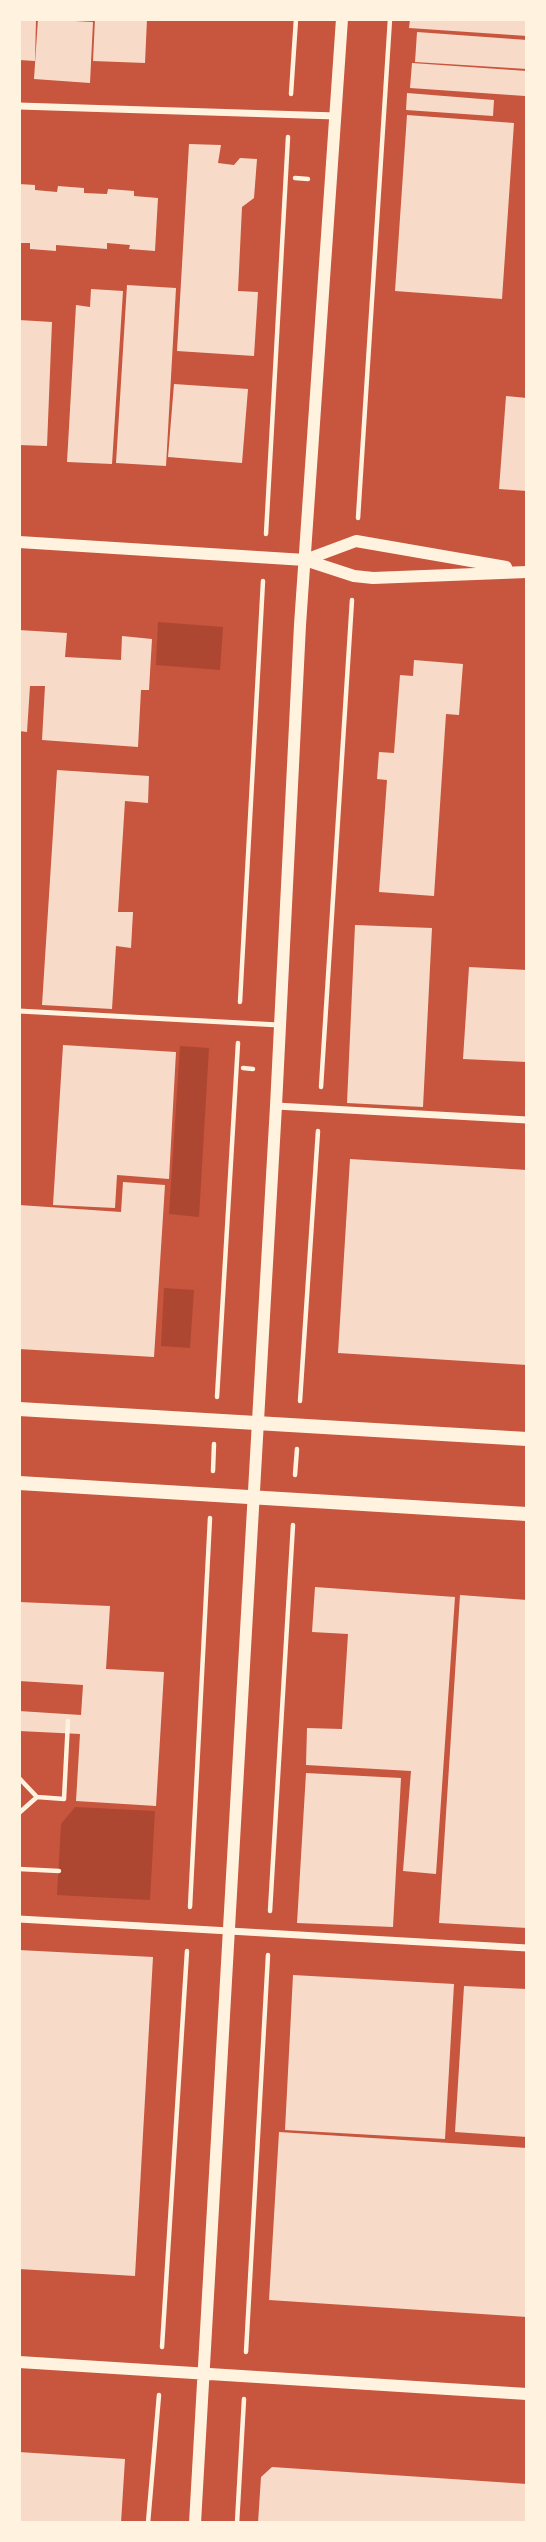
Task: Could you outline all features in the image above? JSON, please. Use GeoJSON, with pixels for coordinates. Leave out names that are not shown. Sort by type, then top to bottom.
{"type":"FeatureCollection","features":[{"type":"Feature","properties":{"kind":"main road"},"geometry":{"type":"LineString","coordinates":[[19,1409],[527,1438]]}},
{"type":"Feature","properties":{"kind":"main road"},"geometry":{"type":"LineString","coordinates":[[19,1483],[527,1514]]}},
{"type":"Feature","properties":{"kind":"street"},"geometry":{"type":"LineString","coordinates":[[195,2523],[305,560],[342,19]]}},
{"type":"Feature","properties":{"kind":"street"},"geometry":{"type":"LineString","coordinates":[[19,106],[336,116]]}},
{"type":"Feature","properties":{"kind":"street"},"geometry":{"type":"LineString","coordinates":[[305,560],[356,541],[527,571]]}},
{"type":"Feature","properties":{"kind":"street"},"geometry":{"type":"LineString","coordinates":[[19,542],[305,560],[354,576],[379,578],[527,571]]}},
{"type":"Feature","properties":{"kind":"street"},"geometry":{"type":"LineString","coordinates":[[276,1106],[527,1120]]}},
{"type":"Feature","properties":{"kind":"street"},"geometry":{"type":"LineString","coordinates":[[19,1919],[527,1948]]}},
{"type":"Feature","properties":{"kind":"street"},"geometry":{"type":"LineString","coordinates":[[19,2362],[527,2394]]}},
{"type":"Feature","properties":{"kind":"lane"},"geometry":{"type":"LineString","coordinates":[[19,1011],[279,1025]]}},
{"type":"Feature","properties":{"kind":"path"},"geometry":{"type":"LineString","coordinates":[[148,2523],[161,2371],[189,1928],[215,1421],[296,19]]}},
{"type":"Feature","properties":{"kind":"path"},"geometry":{"type":"LineString","coordinates":[[356,541],[390,19]]}},
{"type":"Feature","properties":{"kind":"path"},"geometry":{"type":"LineString","coordinates":[[237,2523],[269,1933],[293,1567],[294,1500],[354,576]]}},
{"type":"Feature","properties":{"kind":"path"},"geometry":{"type":"LineString","coordinates":[[19,1778],[37,1797],[64,1799],[68,1721]]}},
{"type":"Feature","properties":{"kind":"path"},"geometry":{"type":"LineString","coordinates":[[19,1813],[37,1797]]}},
{"type":"Feature","properties":{"kind":"path"},"geometry":{"type":"LineString","coordinates":[[19,1869],[59,1871]]}},
{"type":"Feature","properties":{"kind":"shaded area"},"geometry":{"type":"Polygon","coordinates":[[[158,622],[223,627],[220,670],[156,665],[158,622]]]}},
{"type":"Feature","properties":{"kind":"shaded area"},"geometry":{"type":"Polygon","coordinates":[[[180,1046],[209,1048],[199,1217],[169,1214],[180,1046]]]}},
{"type":"Feature","properties":{"kind":"shaded area"},"geometry":{"type":"Polygon","coordinates":[[[164,1288],[194,1290],[190,1348],[161,1346],[164,1288]]]}},
{"type":"Feature","properties":{"kind":"shaded area"},"geometry":{"type":"Polygon","coordinates":[[[75,1807],[155,1811],[150,1900],[57,1895],[61,1824],[75,1807]]]}},
{"type":"Feature","properties":{"kind":"building"},"geometry":{"type":"Polygon","coordinates":[[[19,19],[36,19],[35,61],[19,60],[19,19]]]}},
{"type":"Feature","properties":{"kind":"building"},"geometry":{"type":"Polygon","coordinates":[[[38,19],[93,22],[90,83],[34,79],[38,19]]]}},
{"type":"Feature","properties":{"kind":"building"},"geometry":{"type":"Polygon","coordinates":[[[95,19],[147,19],[145,63],[93,61],[95,19]]]}},
{"type":"Feature","properties":{"kind":"building"},"geometry":{"type":"Polygon","coordinates":[[[410,19],[527,19],[527,36],[409,28],[410,19]]]}},
{"type":"Feature","properties":{"kind":"building"},"geometry":{"type":"Polygon","coordinates":[[[417,32],[527,40],[527,69],[415,62],[417,32]]]}},
{"type":"Feature","properties":{"kind":"building"},"geometry":{"type":"Polygon","coordinates":[[[412,63],[527,71],[525,96],[410,88],[412,63]]]}},
{"type":"Feature","properties":{"kind":"building"},"geometry":{"type":"Polygon","coordinates":[[[407,93],[494,100],[493,116],[406,110],[407,93]]]}},
{"type":"Feature","properties":{"kind":"building"},"geometry":{"type":"Polygon","coordinates":[[[407,115],[514,123],[502,299],[395,291],[407,115]]]}},
{"type":"Feature","properties":{"kind":"building"},"geometry":{"type":"Polygon","coordinates":[[[189,144],[221,145],[218,163],[234,165],[240,158],[257,159],[254,198],[242,207],[238,291],[258,292],[254,356],[177,351],[189,144]]]}},
{"type":"Feature","properties":{"kind":"building"},"geometry":{"type":"Polygon","coordinates":[[[19,184],[35,185],[35,190],[57,192],[58,186],[84,188],[84,193],[107,194],[108,189],[134,191],[134,196],[158,198],[155,251],[129,249],[130,245],[107,243],[107,249],[56,245],[56,251],[30,249],[30,243],[19,243],[19,184]]]}},
{"type":"Feature","properties":{"kind":"building"},"geometry":{"type":"Polygon","coordinates":[[[127,285],[176,288],[166,466],[116,463],[127,285]]]}},
{"type":"Feature","properties":{"kind":"building"},"geometry":{"type":"Polygon","coordinates":[[[91,289],[123,291],[112,464],[67,462],[76,305],[90,307],[91,289]]]}},
{"type":"Feature","properties":{"kind":"building"},"geometry":{"type":"Polygon","coordinates":[[[19,320],[52,322],[47,446],[19,445],[19,320]]]}},
{"type":"Feature","properties":{"kind":"building"},"geometry":{"type":"Polygon","coordinates":[[[174,384],[248,389],[242,463],[168,457],[174,384]]]}},
{"type":"Feature","properties":{"kind":"building"},"geometry":{"type":"Polygon","coordinates":[[[506,396],[527,398],[527,491],[499,489],[506,396]]]}},
{"type":"Feature","properties":{"kind":"building"},"geometry":{"type":"Polygon","coordinates":[[[19,630],[67,633],[65,657],[121,660],[122,636],[152,639],[149,690],[141,690],[138,747],[42,740],[45,686],[30,686],[27,732],[19,731],[19,630]]]}},
{"type":"Feature","properties":{"kind":"building"},"geometry":{"type":"Polygon","coordinates":[[[414,660],[463,664],[459,715],[446,714],[434,896],[379,892],[387,780],[377,779],[379,752],[394,753],[400,675],[413,676],[414,660]]]}},
{"type":"Feature","properties":{"kind":"building"},"geometry":{"type":"Polygon","coordinates":[[[57,770],[149,776],[148,803],[125,801],[118,912],[133,912],[131,948],[116,946],[112,1009],[42,1005],[57,770]]]}},
{"type":"Feature","properties":{"kind":"building"},"geometry":{"type":"Polygon","coordinates":[[[355,925],[432,928],[423,1107],[347,1103],[355,925]]]}},
{"type":"Feature","properties":{"kind":"building"},"geometry":{"type":"Polygon","coordinates":[[[469,967],[527,970],[527,1062],[463,1059],[469,967]]]}},
{"type":"Feature","properties":{"kind":"building"},"geometry":{"type":"Polygon","coordinates":[[[63,1045],[176,1052],[169,1179],[117,1175],[115,1208],[53,1205],[63,1045]]]}},
{"type":"Feature","properties":{"kind":"building"},"geometry":{"type":"Polygon","coordinates":[[[350,1159],[527,1170],[527,1365],[338,1353],[350,1159]]]}},
{"type":"Feature","properties":{"kind":"building"},"geometry":{"type":"Polygon","coordinates":[[[123,1182],[165,1185],[154,1357],[19,1349],[19,1205],[121,1212],[123,1182]]]}},
{"type":"Feature","properties":{"kind":"building"},"geometry":{"type":"Polygon","coordinates":[[[315,1587],[455,1597],[436,1874],[403,1871],[411,1771],[306,1765],[307,1728],[342,1729],[348,1634],[312,1632],[315,1587]]]}},
{"type":"Feature","properties":{"kind":"building"},"geometry":{"type":"Polygon","coordinates":[[[460,1595],[527,1600],[527,1928],[439,1923],[460,1595]]]}},
{"type":"Feature","properties":{"kind":"building"},"geometry":{"type":"Polygon","coordinates":[[[19,1602],[110,1606],[106,1669],[164,1672],[156,1806],[76,1801],[80,1734],[19,1731],[19,1711],[81,1715],[83,1685],[19,1681],[19,1602]]]}},
{"type":"Feature","properties":{"kind":"building"},"geometry":{"type":"Polygon","coordinates":[[[306,1773],[401,1778],[393,1927],[297,1923],[306,1773]]]}},
{"type":"Feature","properties":{"kind":"building"},"geometry":{"type":"Polygon","coordinates":[[[19,1950],[153,1957],[135,2276],[19,2269],[19,1950]]]}},
{"type":"Feature","properties":{"kind":"building"},"geometry":{"type":"Polygon","coordinates":[[[293,1975],[454,1984],[445,2139],[285,2130],[293,1975]]]}},
{"type":"Feature","properties":{"kind":"building"},"geometry":{"type":"Polygon","coordinates":[[[464,1986],[527,1989],[527,2137],[455,2132],[464,1986]]]}},
{"type":"Feature","properties":{"kind":"building"},"geometry":{"type":"Polygon","coordinates":[[[279,2132],[527,2148],[527,2317],[269,2300],[279,2132]]]}},
{"type":"Feature","properties":{"kind":"building"},"geometry":{"type":"Polygon","coordinates":[[[19,2452],[125,2459],[121,2523],[19,2523],[19,2452]]]}},
{"type":"Feature","properties":{"kind":"building"},"geometry":{"type":"Polygon","coordinates":[[[272,2467],[527,2484],[527,2523],[258,2523],[261,2477],[272,2467]]]}}]}
